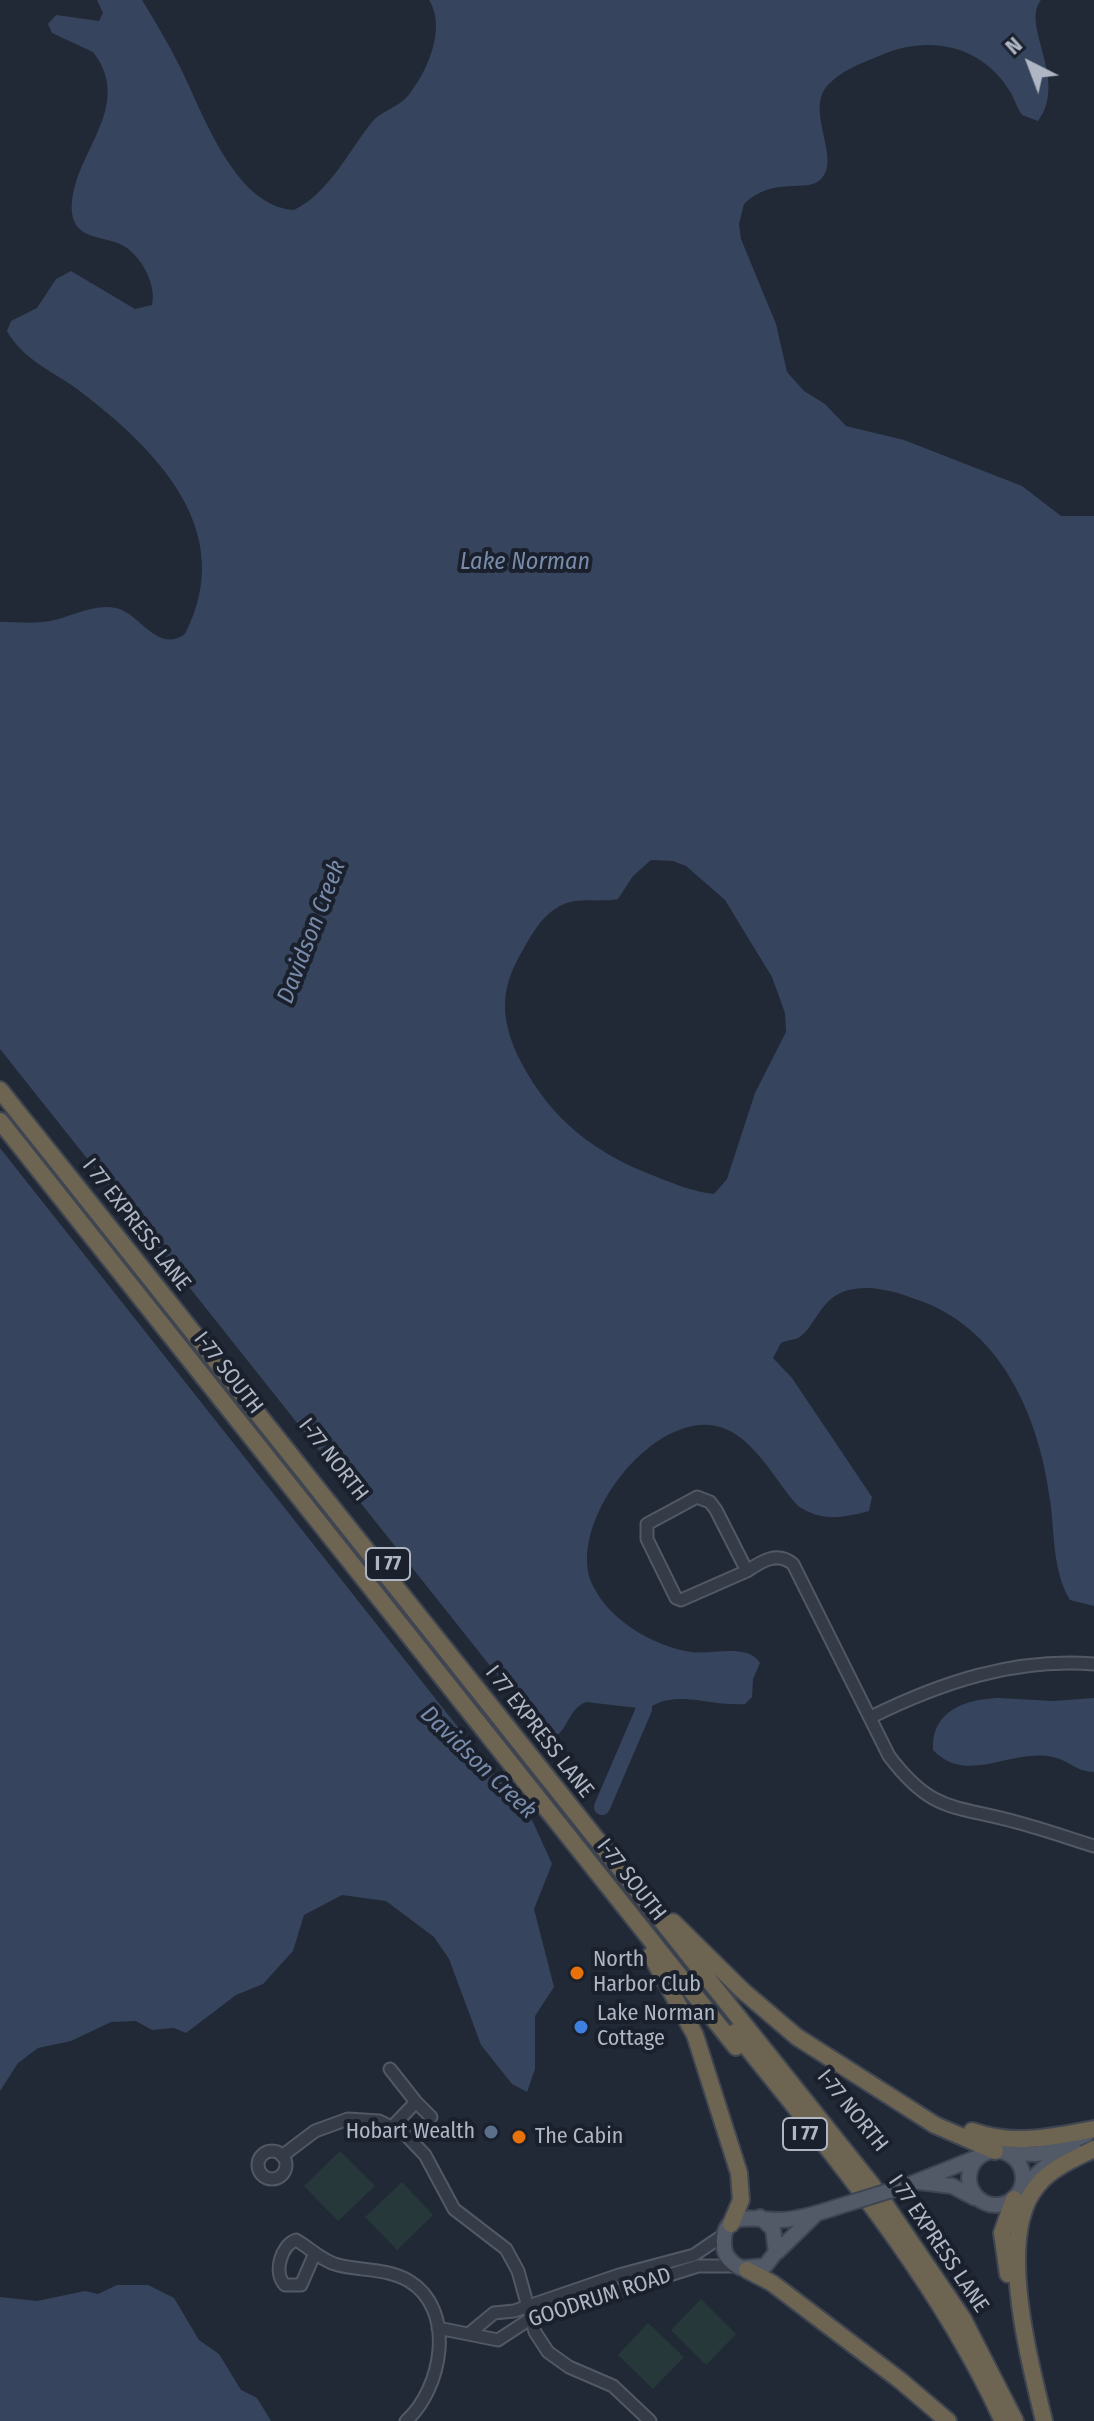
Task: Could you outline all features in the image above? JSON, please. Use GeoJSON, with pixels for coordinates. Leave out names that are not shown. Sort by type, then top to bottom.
{"type":"FeatureCollection","features":[{"type":"Feature","properties":{"kind":"highway","name":"I-77 NORTH"},"geometry":{"type":"LineString","coordinates":[[0,1076],[918,2232],[971,2315],[1024,2421]]}},
{"type":"Feature","properties":{"kind":"highway","name":"I 77 EXPRESS LANE"},"geometry":{"type":"LineString","coordinates":[[0,1090],[865,2176],[958,2309],[1015,2421]]}},
{"type":"Feature","properties":{"kind":"highway","name":"I 77 EXPRESS LANE"},"geometry":{"type":"LineString","coordinates":[[0,1107],[862,2192],[936,2297],[1003,2421]]}},
{"type":"Feature","properties":{"kind":"highway","name":"I-77 SOUTH"},"geometry":{"type":"LineString","coordinates":[[0,1121],[881,2231],[945,2329],[993,2421]]}},
{"type":"Feature","properties":{"kind":"highway"},"geometry":{"type":"LineString","coordinates":[[590,1864],[670,1985],[701,2050],[741,2179],[741,2200],[728,2229]]}},
{"type":"Feature","properties":{"kind":"highway"},"geometry":{"type":"LineString","coordinates":[[674,1924],[783,2027],[935,2125],[995,2153]]}},
{"type":"Feature","properties":{"kind":"highway"},"geometry":{"type":"LineString","coordinates":[[859,2075],[951,2122],[989,2137],[1028,2140],[1094,2130]]}},
{"type":"Feature","properties":{"kind":"highway"},"geometry":{"type":"LineString","coordinates":[[1044,2421],[1015,2257],[1022,2212],[1043,2178],[1094,2147]]}},
{"type":"Feature","properties":{"kind":"highway"},"geometry":{"type":"LineString","coordinates":[[1017,2194],[1003,2226],[1003,2252],[1029,2345]]}},
{"type":"Feature","properties":{"kind":"highway"},"geometry":{"type":"LineString","coordinates":[[742,2268],[784,2291],[948,2421]]}},
{"type":"Feature","properties":{"kind":"main road"},"geometry":{"type":"LineString","coordinates":[[817,2213],[789,2237],[765,2266],[742,2268],[725,2252],[728,2229],[748,2216],[780,2220],[817,2213],[914,2184],[995,2153],[1037,2154],[1094,2130]]}},
{"type":"Feature","properties":{"kind":"main road"},"geometry":{"type":"LineString","coordinates":[[914,2184],[952,2186],[979,2201],[997,2206],[1017,2194],[1050,2162],[1094,2147]]}},
{"type":"Feature","properties":{"kind":"main road"},"geometry":{"type":"LineString","coordinates":[[995,2153],[1022,2171],[1017,2194]]}},
{"type":"Feature","properties":{"kind":"main road"},"geometry":{"type":"LineString","coordinates":[[979,2201],[969,2185],[969,2173],[974,2162],[995,2153]]}},
{"type":"Feature","properties":{"kind":"main road"},"geometry":{"type":"LineString","coordinates":[[760,2217],[776,2234],[773,2257]]}},
{"type":"Feature","properties":{"kind":"street"},"geometry":{"type":"LineString","coordinates":[[747,1571],[716,1510],[703,1498],[688,1500],[647,1524],[647,1539],[676,1598],[688,1599],[747,1571],[775,1557],[785,1558],[793,1564],[889,1756],[908,1781],[929,1798],[950,1809],[1015,1821],[1094,1846]]}},
{"type":"Feature","properties":{"kind":"street"},"geometry":{"type":"LineString","coordinates":[[871,1717],[919,1694],[976,1674],[1050,1663],[1094,1664]]}},
{"type":"Feature","properties":{"kind":"street"},"geometry":{"type":"LineString","coordinates":[[390,2069],[431,2117]]}},
{"type":"Feature","properties":{"kind":"street"},"geometry":{"type":"LineString","coordinates":[[393,2126],[416,2102]]}},
{"type":"Feature","properties":{"kind":"street"},"geometry":{"type":"LineString","coordinates":[[282,2156],[333,2123],[363,2118],[393,2126],[425,2155],[454,2209],[506,2249],[518,2271],[528,2313],[548,2352],[569,2367],[613,2386],[650,2421]]}},
{"type":"Feature","properties":{"kind":"street","name":"GOODRUM ROAD"},"geometry":{"type":"LineString","coordinates":[[438,2328],[471,2332],[483,2340],[498,2340],[528,2313],[619,2275],[694,2255],[728,2229]]}},
{"type":"Feature","properties":{"kind":"street"},"geometry":{"type":"LineString","coordinates":[[315,2253],[333,2264],[393,2274],[409,2281],[425,2299],[438,2328],[436,2379],[427,2398],[406,2421]]}},
{"type":"Feature","properties":{"kind":"street","name":"GOODRUM ROAD"},"geometry":{"type":"LineString","coordinates":[[471,2332],[494,2313],[528,2313],[698,2266],[742,2268]]}},
{"type":"Feature","properties":{"kind":"shaded area"},"geometry":{"type":"Polygon","coordinates":[[[340,2151],[375,2186],[338,2221],[304,2186],[340,2151]]]}},
{"type":"Feature","properties":{"kind":"shaded area"},"geometry":{"type":"Polygon","coordinates":[[[402,2182],[433,2215],[397,2250],[365,2217],[402,2182]]]}},
{"type":"Feature","properties":{"kind":"shaded area"},"geometry":{"type":"Polygon","coordinates":[[[701,2299],[736,2334],[706,2365],[671,2330],[701,2299]]]}},
{"type":"Feature","properties":{"kind":"shaded area"},"geometry":{"type":"Polygon","coordinates":[[[648,2323],[684,2357],[653,2389],[618,2355],[648,2323]]]}},
{"type":"Feature","properties":{"kind":"water","name":"Lake Norman"},"geometry":{"type":"Polygon","coordinates":[[[97,0],[142,0],[237,175],[273,205],[294,210],[328,183],[376,118],[403,101],[414,87],[427,63],[435,37],[434,11],[429,0],[1041,0],[1036,11],[1036,24],[1049,88],[1046,105],[1038,121],[1022,115],[999,76],[969,54],[935,45],[898,49],[852,68],[827,86],[821,97],[820,109],[828,160],[821,179],[807,185],[778,187],[755,195],[744,204],[739,224],[741,239],[776,324],[787,372],[804,391],[825,404],[846,426],[904,440],[1022,486],[1061,516],[1094,516],[1094,1606],[1070,1600],[1064,1588],[1057,1564],[1050,1500],[1037,1439],[1012,1382],[995,1356],[950,1315],[921,1301],[874,1288],[845,1291],[823,1307],[798,1338],[781,1343],[773,1358],[792,1378],[872,1497],[869,1511],[832,1517],[815,1515],[798,1506],[762,1459],[741,1438],[716,1426],[691,1426],[665,1437],[640,1455],[619,1479],[602,1506],[591,1534],[587,1562],[593,1586],[611,1611],[648,1638],[677,1649],[699,1653],[738,1652],[754,1657],[760,1663],[753,1679],[752,1697],[745,1704],[670,1700],[647,1709],[586,1702],[575,1710],[560,1733],[549,1740],[0,1049],[0,622],[44,622],[108,607],[125,611],[157,636],[175,639],[185,634],[199,596],[202,560],[195,526],[180,495],[160,465],[106,412],[30,357],[7,331],[11,321],[37,308],[56,279],[71,271],[135,309],[152,305],[149,279],[134,254],[120,244],[84,232],[78,228],[72,213],[80,172],[105,113],[108,93],[105,73],[93,52],[52,33],[48,24],[56,15],[99,21],[103,13],[97,0]],[[651,860],[633,876],[618,899],[573,902],[558,907],[545,917],[512,972],[505,1011],[515,1049],[533,1083],[578,1133],[614,1158],[635,1168],[685,1187],[714,1194],[727,1179],[755,1093],[786,1032],[785,1013],[772,977],[725,900],[686,866],[673,861],[651,860]]]}},
{"type":"Feature","properties":{"kind":"water"},"geometry":{"type":"Polygon","coordinates":[[[0,1148],[533,1822],[552,1864],[534,1909],[554,1987],[535,2016],[535,2069],[527,2092],[512,2084],[481,2045],[449,1959],[434,1937],[386,1901],[342,1895],[304,1915],[293,1951],[263,1984],[236,1995],[186,2033],[174,2028],[152,2030],[136,2021],[111,2022],[71,2041],[38,2048],[18,2063],[0,2091],[0,1148]]]}},
{"type":"Feature","properties":{"kind":"water"},"geometry":{"type":"Polygon","coordinates":[[[999,1698],[1053,1701],[1094,1698],[1094,1772],[1053,1757],[1037,1756],[975,1766],[960,1765],[946,1760],[933,1750],[938,1726],[952,1710],[974,1701],[999,1698]]]}},
{"type":"Feature","properties":{"kind":"water"},"geometry":{"type":"Polygon","coordinates":[[[117,2285],[148,2285],[174,2298],[199,2340],[219,2354],[241,2390],[257,2398],[271,2421],[0,2421],[0,2297],[37,2301],[85,2291],[98,2294],[117,2285]]]}},
{"type":"Feature","properties":{"kind":"waterway","name":"Davidson Creek"},"geometry":{"type":"LineString","coordinates":[[602,1807],[644,1709],[645,1690]]}},
{"type":"Feature","properties":{"kind":"place","name":"North Harbor Club"},"geometry":{"type":"Point","coordinates":[577,1973]}},
{"type":"Feature","properties":{"kind":"place","name":"Lake Norman Cottage"},"geometry":{"type":"Point","coordinates":[581,2027]}},
{"type":"Feature","properties":{"kind":"place","name":"Hobart Wealth"},"geometry":{"type":"Point","coordinates":[491,2132]}},
{"type":"Feature","properties":{"kind":"place","name":"The Cabin"},"geometry":{"type":"Point","coordinates":[519,2137]}}]}
